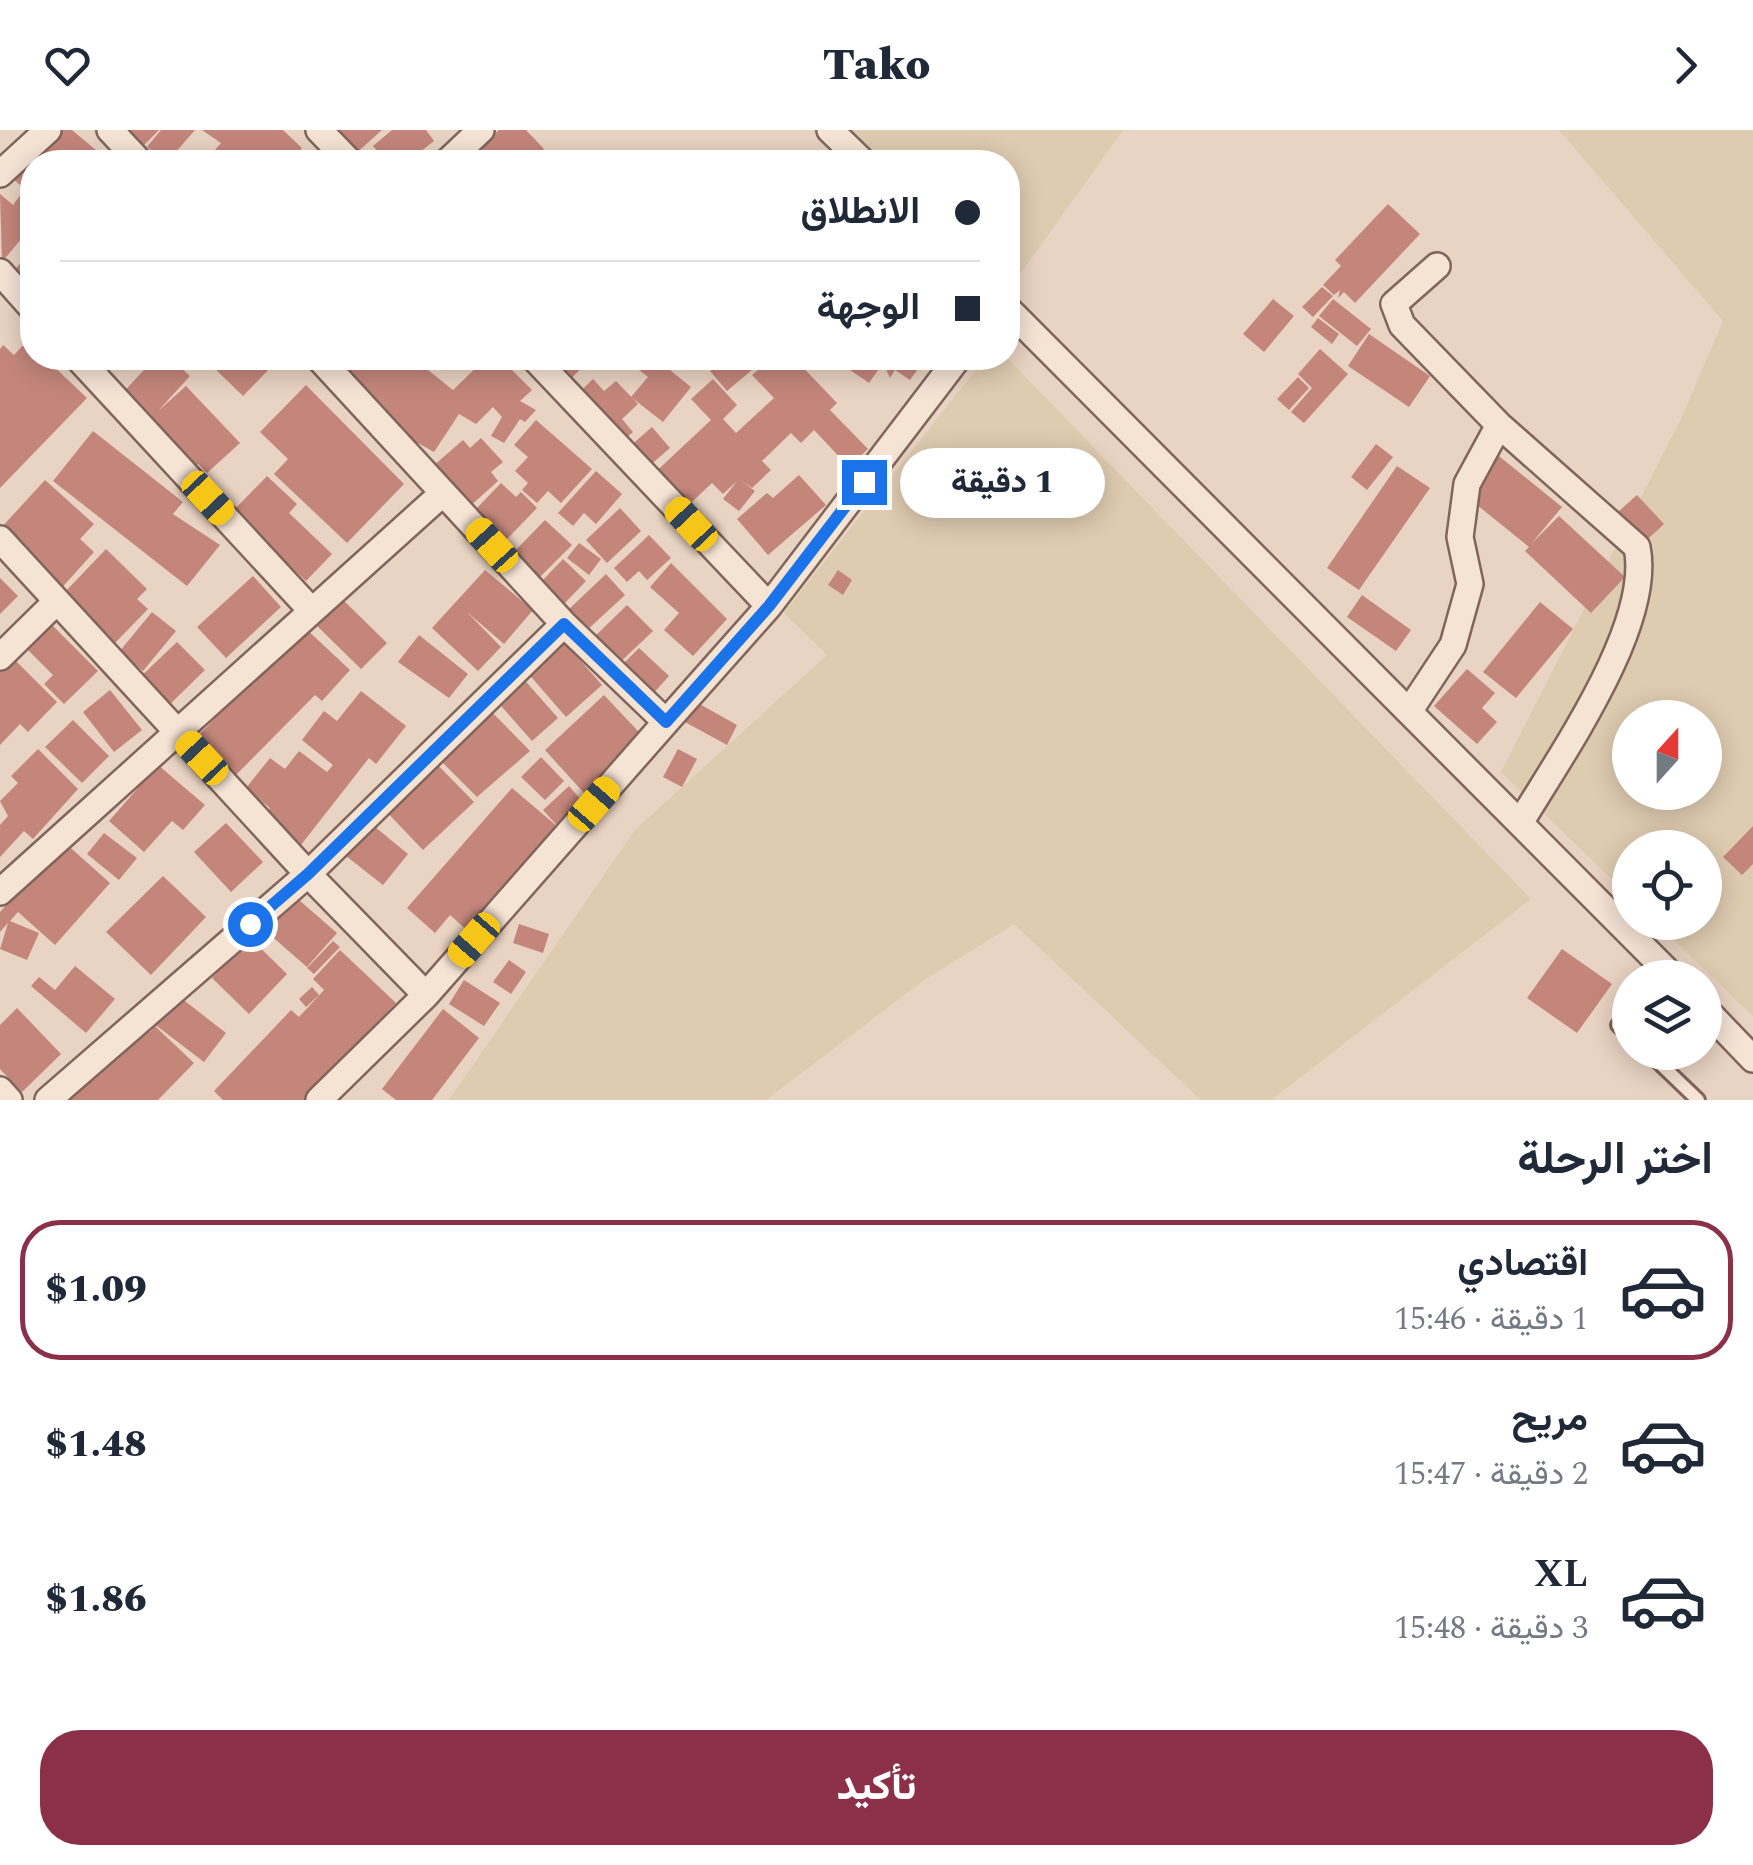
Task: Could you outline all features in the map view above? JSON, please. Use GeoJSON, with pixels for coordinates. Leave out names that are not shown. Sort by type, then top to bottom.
{"type":"FeatureCollection","features":[{"type":"Feature","properties":{"kind":"street"},"geometry":{"type":"LineString","coordinates":[[26,150],[48,130]]}},
{"type":"Feature","properties":{"kind":"street"},"geometry":{"type":"LineString","coordinates":[[110,130],[129,150]]}},
{"type":"Feature","properties":{"kind":"street"},"geometry":{"type":"LineString","coordinates":[[319,130],[338,150]]}},
{"type":"Feature","properties":{"kind":"street"},"geometry":{"type":"LineString","coordinates":[[460,150],[482,130]]}},
{"type":"Feature","properties":{"kind":"street"},"geometry":{"type":"LineString","coordinates":[[830,130],[850,150]]}},
{"type":"Feature","properties":{"kind":"street"},"geometry":{"type":"LineString","coordinates":[[0,174],[20,156]]}},
{"type":"Feature","properties":{"kind":"street"},"geometry":{"type":"LineString","coordinates":[[1437,266],[1398,298],[1394,312],[1422,349],[1499,426],[1638,546],[1642,571],[1632,614],[1589,710],[1522,820]]}},
{"type":"Feature","properties":{"kind":"street"},"geometry":{"type":"LineString","coordinates":[[0,272],[20,294]]}},
{"type":"Feature","properties":{"kind":"street"},"geometry":{"type":"LineString","coordinates":[[1020,321],[1183,489],[1522,820],[1657,960]]}},
{"type":"Feature","properties":{"kind":"street"},"geometry":{"type":"LineString","coordinates":[[89,370],[311,610]]}},
{"type":"Feature","properties":{"kind":"street"},"geometry":{"type":"LineString","coordinates":[[330,370],[564,624],[666,722]]}},
{"type":"Feature","properties":{"kind":"street"},"geometry":{"type":"LineString","coordinates":[[545,370],[769,606]]}},
{"type":"Feature","properties":{"kind":"street"},"geometry":{"type":"LineString","coordinates":[[319,1100],[426,995],[769,606],[949,370]]}},
{"type":"Feature","properties":{"kind":"street"},"geometry":{"type":"LineString","coordinates":[[1410,710],[1453,645],[1470,584],[1460,538],[1467,484],[1499,426]]}},
{"type":"Feature","properties":{"kind":"street"},"geometry":{"type":"LineString","coordinates":[[0,892],[175,729],[443,492]]}},
{"type":"Feature","properties":{"kind":"street"},"geometry":{"type":"LineString","coordinates":[[0,539],[308,874],[426,995]]}},
{"type":"Feature","properties":{"kind":"street"},"geometry":{"type":"LineString","coordinates":[[0,657],[57,602]]}},
{"type":"Feature","properties":{"kind":"street"},"geometry":{"type":"LineString","coordinates":[[48,1100],[308,874],[564,624]]}},
{"type":"Feature","properties":{"kind":"street"},"geometry":{"type":"LineString","coordinates":[[1722,1027],[1753,1059]]}},
{"type":"Feature","properties":{"kind":"street"},"geometry":{"type":"LineString","coordinates":[[0,1090],[9,1100]]}},
{"type":"Feature","properties":{"kind":"lane"},"geometry":{"type":"LineString","coordinates":[[1667,1070],[1698,1100]]}},
{"type":"Feature","properties":{"kind":"shaded area"},"geometry":{"type":"Polygon","coordinates":[[[830,130],[1123,130],[1020,274],[1020,150],[851,150],[830,130]]]}},
{"type":"Feature","properties":{"kind":"shaded area"},"geometry":{"type":"Polygon","coordinates":[[[1559,130],[1753,130],[1753,1016],[1722,986],[1722,960],[1695,960],[1674,940],[1722,940],[1722,830],[1612,830],[1612,880],[1501,772],[1681,419],[1723,321],[1559,130]]]}},
{"type":"Feature","properties":{"kind":"shaded area"},"geometry":{"type":"Polygon","coordinates":[[[976,370],[1019,370],[1531,899],[1271,1100],[1201,1100],[1014,924],[924,980],[766,1100],[449,1100],[635,830],[827,655],[784,613],[976,370]]]}},
{"type":"Feature","properties":{"kind":"building"},"geometry":{"type":"Polygon","coordinates":[[[37,130],[72,130],[96,150],[20,150],[20,185],[0,168],[37,130]]]}},
{"type":"Feature","properties":{"kind":"building"},"geometry":{"type":"Polygon","coordinates":[[[114,130],[159,130],[139,150],[114,130]]]}},
{"type":"Feature","properties":{"kind":"building"},"geometry":{"type":"Polygon","coordinates":[[[161,130],[195,130],[178,150],[147,147],[161,130]]]}},
{"type":"Feature","properties":{"kind":"building"},"geometry":{"type":"Polygon","coordinates":[[[202,130],[283,130],[302,148],[215,150],[221,143],[202,130]]]}},
{"type":"Feature","properties":{"kind":"building"},"geometry":{"type":"Polygon","coordinates":[[[327,130],[382,130],[360,150],[346,150],[327,130]]]}},
{"type":"Feature","properties":{"kind":"building"},"geometry":{"type":"Polygon","coordinates":[[[392,130],[426,130],[434,141],[422,150],[376,150],[373,146],[392,130]]]}},
{"type":"Feature","properties":{"kind":"building"},"geometry":{"type":"Polygon","coordinates":[[[499,130],[526,130],[544,149],[483,150],[480,147],[499,130]]]}},
{"type":"Feature","properties":{"kind":"building"},"geometry":{"type":"Polygon","coordinates":[[[0,194],[13,205],[20,195],[20,240],[2,262],[0,194]]]}},
{"type":"Feature","properties":{"kind":"building"},"geometry":{"type":"Polygon","coordinates":[[[1388,204],[1420,234],[1355,303],[1344,292],[1338,298],[1340,290],[1334,295],[1323,285],[1341,266],[1335,260],[1388,204]]]}},
{"type":"Feature","properties":{"kind":"building"},"geometry":{"type":"Polygon","coordinates":[[[20,264],[20,282],[11,274],[20,264]]]}},
{"type":"Feature","properties":{"kind":"building"},"geometry":{"type":"Polygon","coordinates":[[[1322,287],[1333,296],[1313,317],[1302,307],[1322,287]]]}},
{"type":"Feature","properties":{"kind":"building"},"geometry":{"type":"Polygon","coordinates":[[[1273,299],[1294,316],[1264,352],[1243,334],[1273,299]]]}},
{"type":"Feature","properties":{"kind":"building"},"geometry":{"type":"Polygon","coordinates":[[[1333,299],[1371,329],[1357,346],[1319,316],[1333,299]]]}},
{"type":"Feature","properties":{"kind":"building"},"geometry":{"type":"Polygon","coordinates":[[[1318,318],[1339,334],[1332,344],[1311,327],[1318,318]]]}},
{"type":"Feature","properties":{"kind":"building"},"geometry":{"type":"Polygon","coordinates":[[[1369,334],[1430,376],[1409,407],[1348,366],[1369,334]]]}},
{"type":"Feature","properties":{"kind":"building"},"geometry":{"type":"Polygon","coordinates":[[[3,345],[14,355],[20,349],[20,370],[58,370],[87,398],[0,488],[0,349],[3,345]]]}},
{"type":"Feature","properties":{"kind":"building"},"geometry":{"type":"Polygon","coordinates":[[[1320,349],[1348,374],[1304,423],[1291,412],[1312,388],[1298,374],[1320,349]]]}},
{"type":"Feature","properties":{"kind":"building"},"geometry":{"type":"Polygon","coordinates":[[[144,370],[183,370],[190,376],[158,411],[186,386],[240,443],[207,473],[198,464],[184,476],[117,399],[144,370]]]}},
{"type":"Feature","properties":{"kind":"building"},"geometry":{"type":"Polygon","coordinates":[[[216,370],[268,370],[243,396],[216,370]]]}},
{"type":"Feature","properties":{"kind":"building"},"geometry":{"type":"Polygon","coordinates":[[[346,370],[428,370],[453,390],[474,370],[512,370],[532,390],[520,401],[536,410],[525,422],[520,419],[504,443],[491,436],[502,417],[493,407],[476,424],[459,414],[434,452],[416,442],[378,403],[372,409],[357,394],[362,386],[346,370]]]}},
{"type":"Feature","properties":{"kind":"building"},"geometry":{"type":"Polygon","coordinates":[[[553,370],[579,370],[567,383],[553,370]]]}},
{"type":"Feature","properties":{"kind":"building"},"geometry":{"type":"Polygon","coordinates":[[[639,370],[670,370],[691,387],[663,422],[631,397],[648,377],[639,370]]]}},
{"type":"Feature","properties":{"kind":"building"},"geometry":{"type":"Polygon","coordinates":[[[711,370],[752,370],[727,391],[711,370]]]}},
{"type":"Feature","properties":{"kind":"building"},"geometry":{"type":"Polygon","coordinates":[[[758,370],[805,370],[837,403],[830,410],[868,449],[849,467],[814,430],[801,443],[791,433],[762,461],[771,470],[752,488],[739,479],[755,491],[739,511],[723,499],[737,481],[723,494],[712,483],[679,514],[647,480],[711,420],[691,399],[713,379],[737,405],[723,419],[736,433],[774,398],[752,375],[758,370]]]}},
{"type":"Feature","properties":{"kind":"building"},"geometry":{"type":"Polygon","coordinates":[[[850,370],[878,370],[869,383],[850,370]]]}},
{"type":"Feature","properties":{"kind":"building"},"geometry":{"type":"Polygon","coordinates":[[[895,370],[917,370],[910,380],[895,370]]]}},
{"type":"Feature","properties":{"kind":"building"},"geometry":{"type":"Polygon","coordinates":[[[1298,377],[1309,388],[1289,410],[1277,399],[1298,377]]]}},
{"type":"Feature","properties":{"kind":"building"},"geometry":{"type":"Polygon","coordinates":[[[593,379],[604,391],[616,381],[638,404],[622,419],[633,432],[613,450],[569,402],[593,379]]]}},
{"type":"Feature","properties":{"kind":"building"},"geometry":{"type":"Polygon","coordinates":[[[306,385],[404,484],[347,543],[274,474],[288,459],[260,432],[306,385]]]}},
{"type":"Feature","properties":{"kind":"building"},"geometry":{"type":"Polygon","coordinates":[[[536,420],[592,469],[561,503],[548,491],[537,503],[522,490],[528,483],[515,471],[528,457],[514,445],[536,420]]]}},
{"type":"Feature","properties":{"kind":"building"},"geometry":{"type":"Polygon","coordinates":[[[652,427],[670,448],[640,474],[622,453],[652,427]]]}},
{"type":"Feature","properties":{"kind":"building"},"geometry":{"type":"Polygon","coordinates":[[[93,431],[183,502],[173,514],[220,545],[187,586],[53,481],[93,431]]]}},
{"type":"Feature","properties":{"kind":"building"},"geometry":{"type":"Polygon","coordinates":[[[481,438],[503,462],[491,472],[498,481],[468,508],[432,467],[463,440],[470,448],[481,438]]]}},
{"type":"Feature","properties":{"kind":"building"},"geometry":{"type":"Polygon","coordinates":[[[1376,444],[1393,457],[1367,490],[1351,477],[1376,444]]]}},
{"type":"Feature","properties":{"kind":"building"},"geometry":{"type":"Polygon","coordinates":[[[1494,452],[1562,507],[1531,544],[1559,516],[1625,577],[1591,613],[1525,551],[1529,547],[1461,492],[1494,452]]]}},
{"type":"Feature","properties":{"kind":"building"},"geometry":{"type":"Polygon","coordinates":[[[1397,466],[1430,488],[1359,590],[1327,568],[1397,466]]]}},
{"type":"Feature","properties":{"kind":"building"},"geometry":{"type":"Polygon","coordinates":[[[596,471],[622,494],[596,524],[584,513],[573,526],[558,513],[596,471]]]}},
{"type":"Feature","properties":{"kind":"building"},"geometry":{"type":"Polygon","coordinates":[[[799,475],[826,505],[768,555],[737,519],[767,493],[773,498],[799,475]]]}},
{"type":"Feature","properties":{"kind":"building"},"geometry":{"type":"Polygon","coordinates":[[[267,476],[297,504],[289,513],[332,554],[306,581],[233,511],[267,476]]]}},
{"type":"Feature","properties":{"kind":"building"},"geometry":{"type":"Polygon","coordinates":[[[45,480],[94,524],[80,539],[94,552],[57,593],[0,529],[45,480]]]}},
{"type":"Feature","properties":{"kind":"building"},"geometry":{"type":"Polygon","coordinates":[[[501,483],[516,497],[521,492],[537,508],[507,539],[476,509],[501,483]]]}},
{"type":"Feature","properties":{"kind":"building"},"geometry":{"type":"Polygon","coordinates":[[[1637,495],[1664,524],[1638,548],[1610,519],[1637,495]]]}},
{"type":"Feature","properties":{"kind":"building"},"geometry":{"type":"Polygon","coordinates":[[[620,508],[641,531],[607,563],[586,540],[620,508]]]}},
{"type":"Feature","properties":{"kind":"building"},"geometry":{"type":"Polygon","coordinates":[[[545,520],[572,545],[535,582],[509,557],[545,520]]]}},
{"type":"Feature","properties":{"kind":"building"},"geometry":{"type":"Polygon","coordinates":[[[649,535],[671,558],[647,580],[639,571],[627,582],[614,568],[649,535]]]}},
{"type":"Feature","properties":{"kind":"building"},"geometry":{"type":"Polygon","coordinates":[[[579,543],[601,559],[589,575],[567,558],[579,543]]]}},
{"type":"Feature","properties":{"kind":"building"},"geometry":{"type":"Polygon","coordinates":[[[106,549],[147,589],[137,599],[148,609],[115,643],[64,593],[106,549]]]}},
{"type":"Feature","properties":{"kind":"building"},"geometry":{"type":"Polygon","coordinates":[[[563,559],[586,581],[564,604],[541,582],[563,559]]]}},
{"type":"Feature","properties":{"kind":"building"},"geometry":{"type":"Polygon","coordinates":[[[671,563],[727,619],[693,656],[664,630],[679,613],[650,587],[671,563]]]}},
{"type":"Feature","properties":{"kind":"building"},"geometry":{"type":"Polygon","coordinates":[[[485,570],[533,610],[504,644],[467,612],[501,647],[478,671],[432,628],[485,570]]]}},
{"type":"Feature","properties":{"kind":"building"},"geometry":{"type":"Polygon","coordinates":[[[838,570],[852,580],[843,595],[828,585],[838,570]]]}},
{"type":"Feature","properties":{"kind":"building"},"geometry":{"type":"Polygon","coordinates":[[[606,574],[625,595],[586,631],[567,611],[606,574]]]}},
{"type":"Feature","properties":{"kind":"building"},"geometry":{"type":"Polygon","coordinates":[[[253,576],[281,607],[226,658],[197,627],[253,576]]]}},
{"type":"Feature","properties":{"kind":"building"},"geometry":{"type":"Polygon","coordinates":[[[0,578],[18,596],[0,614],[0,578]]]}},
{"type":"Feature","properties":{"kind":"building"},"geometry":{"type":"Polygon","coordinates":[[[338,595],[387,643],[361,669],[312,621],[338,595]]]}},
{"type":"Feature","properties":{"kind":"building"},"geometry":{"type":"Polygon","coordinates":[[[1362,595],[1411,630],[1396,651],[1347,617],[1362,595]]]}},
{"type":"Feature","properties":{"kind":"building"},"geometry":{"type":"Polygon","coordinates":[[[1540,602],[1573,629],[1516,698],[1483,672],[1540,602]]]}},
{"type":"Feature","properties":{"kind":"building"},"geometry":{"type":"Polygon","coordinates":[[[627,605],[653,631],[614,668],[589,642],[627,605]]]}},
{"type":"Feature","properties":{"kind":"building"},"geometry":{"type":"Polygon","coordinates":[[[152,612],[176,631],[143,671],[119,652],[152,612]]]}},
{"type":"Feature","properties":{"kind":"building"},"geometry":{"type":"Polygon","coordinates":[[[48,621],[98,671],[64,704],[44,684],[53,675],[24,646],[48,621]]]}},
{"type":"Feature","properties":{"kind":"building"},"geometry":{"type":"Polygon","coordinates":[[[303,626],[350,670],[322,701],[315,695],[236,775],[196,738],[303,626]]]}},
{"type":"Feature","properties":{"kind":"building"},"geometry":{"type":"Polygon","coordinates":[[[556,633],[602,685],[566,717],[520,664],[556,633]]]}},
{"type":"Feature","properties":{"kind":"building"},"geometry":{"type":"Polygon","coordinates":[[[419,635],[468,674],[449,698],[398,662],[419,635]]]}},
{"type":"Feature","properties":{"kind":"building"},"geometry":{"type":"Polygon","coordinates":[[[177,642],[205,670],[164,710],[136,681],[177,642]]]}},
{"type":"Feature","properties":{"kind":"building"},"geometry":{"type":"Polygon","coordinates":[[[639,648],[669,676],[651,696],[620,667],[639,648]]]}},
{"type":"Feature","properties":{"kind":"building"},"geometry":{"type":"Polygon","coordinates":[[[10,655],[57,702],[28,732],[20,724],[0,745],[0,664],[10,655]]]}},
{"type":"Feature","properties":{"kind":"building"},"geometry":{"type":"Polygon","coordinates":[[[1467,669],[1495,693],[1482,708],[1497,722],[1477,744],[1434,706],[1467,669]]]}},
{"type":"Feature","properties":{"kind":"building"},"geometry":{"type":"Polygon","coordinates":[[[520,675],[558,718],[532,741],[494,698],[520,675]]]}},
{"type":"Feature","properties":{"kind":"building"},"geometry":{"type":"Polygon","coordinates":[[[110,690],[142,730],[114,752],[83,712],[110,690]]]}},
{"type":"Feature","properties":{"kind":"building"},"geometry":{"type":"Polygon","coordinates":[[[361,691],[406,726],[376,764],[369,758],[297,850],[260,821],[270,808],[246,788],[270,758],[285,769],[299,751],[327,772],[333,765],[302,740],[324,711],[337,721],[361,691]]]}},
{"type":"Feature","properties":{"kind":"building"},"geometry":{"type":"Polygon","coordinates":[[[604,695],[653,747],[593,803],[545,750],[604,695]]]}},
{"type":"Feature","properties":{"kind":"building"},"geometry":{"type":"Polygon","coordinates":[[[696,702],[737,725],[727,745],[685,722],[696,702]]]}},
{"type":"Feature","properties":{"kind":"building"},"geometry":{"type":"Polygon","coordinates":[[[483,703],[530,751],[477,797],[432,752],[483,703]]]}},
{"type":"Feature","properties":{"kind":"building"},"geometry":{"type":"Polygon","coordinates":[[[73,720],[109,756],[82,783],[45,747],[73,720]]]}},
{"type":"Feature","properties":{"kind":"building"},"geometry":{"type":"Polygon","coordinates":[[[38,749],[78,789],[33,839],[24,831],[0,857],[0,825],[8,816],[0,801],[18,783],[11,776],[38,749]]]}},
{"type":"Feature","properties":{"kind":"building"},"geometry":{"type":"Polygon","coordinates":[[[678,749],[697,759],[682,787],[663,777],[678,749]]]}},
{"type":"Feature","properties":{"kind":"building"},"geometry":{"type":"Polygon","coordinates":[[[541,757],[564,781],[545,800],[521,777],[541,757]]]}},
{"type":"Feature","properties":{"kind":"building"},"geometry":{"type":"Polygon","coordinates":[[[431,758],[474,802],[423,850],[381,806],[431,758]]]}},
{"type":"Feature","properties":{"kind":"building"},"geometry":{"type":"Polygon","coordinates":[[[158,765],[205,805],[183,830],[172,821],[144,852],[109,821],[158,765]]]}},
{"type":"Feature","properties":{"kind":"building"},"geometry":{"type":"Polygon","coordinates":[[[569,786],[589,809],[563,832],[543,810],[569,786]]]}},
{"type":"Feature","properties":{"kind":"building"},"geometry":{"type":"Polygon","coordinates":[[[512,788],[558,827],[468,931],[450,915],[435,933],[407,908],[512,788]]]}},
{"type":"Feature","properties":{"kind":"building"},"geometry":{"type":"Polygon","coordinates":[[[358,813],[408,854],[383,885],[332,845],[358,813]]]}},
{"type":"Feature","properties":{"kind":"building"},"geometry":{"type":"Polygon","coordinates":[[[226,823],[263,862],[231,892],[194,852],[226,823]]]}},
{"type":"Feature","properties":{"kind":"building"},"geometry":{"type":"Polygon","coordinates":[[[1753,826],[1753,864],[1742,875],[1723,857],[1753,826]]]}},
{"type":"Feature","properties":{"kind":"building"},"geometry":{"type":"Polygon","coordinates":[[[104,833],[137,858],[119,880],[87,854],[104,833]]]}},
{"type":"Feature","properties":{"kind":"building"},"geometry":{"type":"Polygon","coordinates":[[[64,842],[110,883],[55,945],[18,912],[10,921],[39,933],[27,960],[0,949],[8,923],[0,932],[0,912],[64,842]]]}},
{"type":"Feature","properties":{"kind":"building"},"geometry":{"type":"Polygon","coordinates":[[[163,876],[206,917],[151,975],[106,932],[163,876]]]}},
{"type":"Feature","properties":{"kind":"building"},"geometry":{"type":"Polygon","coordinates":[[[291,893],[337,933],[307,967],[261,927],[291,893]]]}},
{"type":"Feature","properties":{"kind":"building"},"geometry":{"type":"Polygon","coordinates":[[[519,924],[549,934],[543,953],[513,943],[519,924]]]}},
{"type":"Feature","properties":{"kind":"building"},"geometry":{"type":"Polygon","coordinates":[[[245,933],[287,974],[249,1014],[212,978],[238,951],[245,933]]]}},
{"type":"Feature","properties":{"kind":"building"},"geometry":{"type":"Polygon","coordinates":[[[333,941],[340,947],[314,974],[307,968],[333,941]]]}},
{"type":"Feature","properties":{"kind":"building"},"geometry":{"type":"Polygon","coordinates":[[[1562,949],[1612,984],[1577,1033],[1527,998],[1562,949]]]}},
{"type":"Feature","properties":{"kind":"building"},"geometry":{"type":"Polygon","coordinates":[[[340,950],[396,1003],[304,1100],[223,1100],[214,1091],[291,1010],[299,1017],[324,990],[313,979],[340,950]]]}},
{"type":"Feature","properties":{"kind":"building"},"geometry":{"type":"Polygon","coordinates":[[[509,960],[526,972],[511,994],[493,982],[509,960]]]}},
{"type":"Feature","properties":{"kind":"building"},"geometry":{"type":"Polygon","coordinates":[[[75,966],[115,999],[86,1033],[31,986],[39,977],[55,990],[75,966]]]}},
{"type":"Feature","properties":{"kind":"building"},"geometry":{"type":"Polygon","coordinates":[[[464,980],[500,1003],[484,1026],[449,1004],[464,980]]]}},
{"type":"Feature","properties":{"kind":"building"},"geometry":{"type":"Polygon","coordinates":[[[312,987],[319,995],[306,1007],[299,999],[312,987]]]}},
{"type":"Feature","properties":{"kind":"building"},"geometry":{"type":"Polygon","coordinates":[[[172,991],[226,1033],[204,1062],[149,1020],[172,991]]]}},
{"type":"Feature","properties":{"kind":"building"},"geometry":{"type":"Polygon","coordinates":[[[17,1008],[61,1054],[22,1092],[0,1069],[0,1025],[17,1008]]]}},
{"type":"Feature","properties":{"kind":"building"},"geometry":{"type":"Polygon","coordinates":[[[443,1009],[479,1038],[432,1100],[396,1100],[382,1089],[443,1009]]]}},
{"type":"Feature","properties":{"kind":"building"},"geometry":{"type":"Polygon","coordinates":[[[138,1020],[150,1032],[155,1026],[194,1063],[158,1100],[64,1100],[112,1050],[119,1057],[136,1039],[138,1020]]]}},
{"type":"Feature","properties":{"kind":"route"},"geometry":{"type":"LineString","coordinates":[[250,924],[308,874],[564,624],[666,722],[769,606],[864,482]]}}]}
